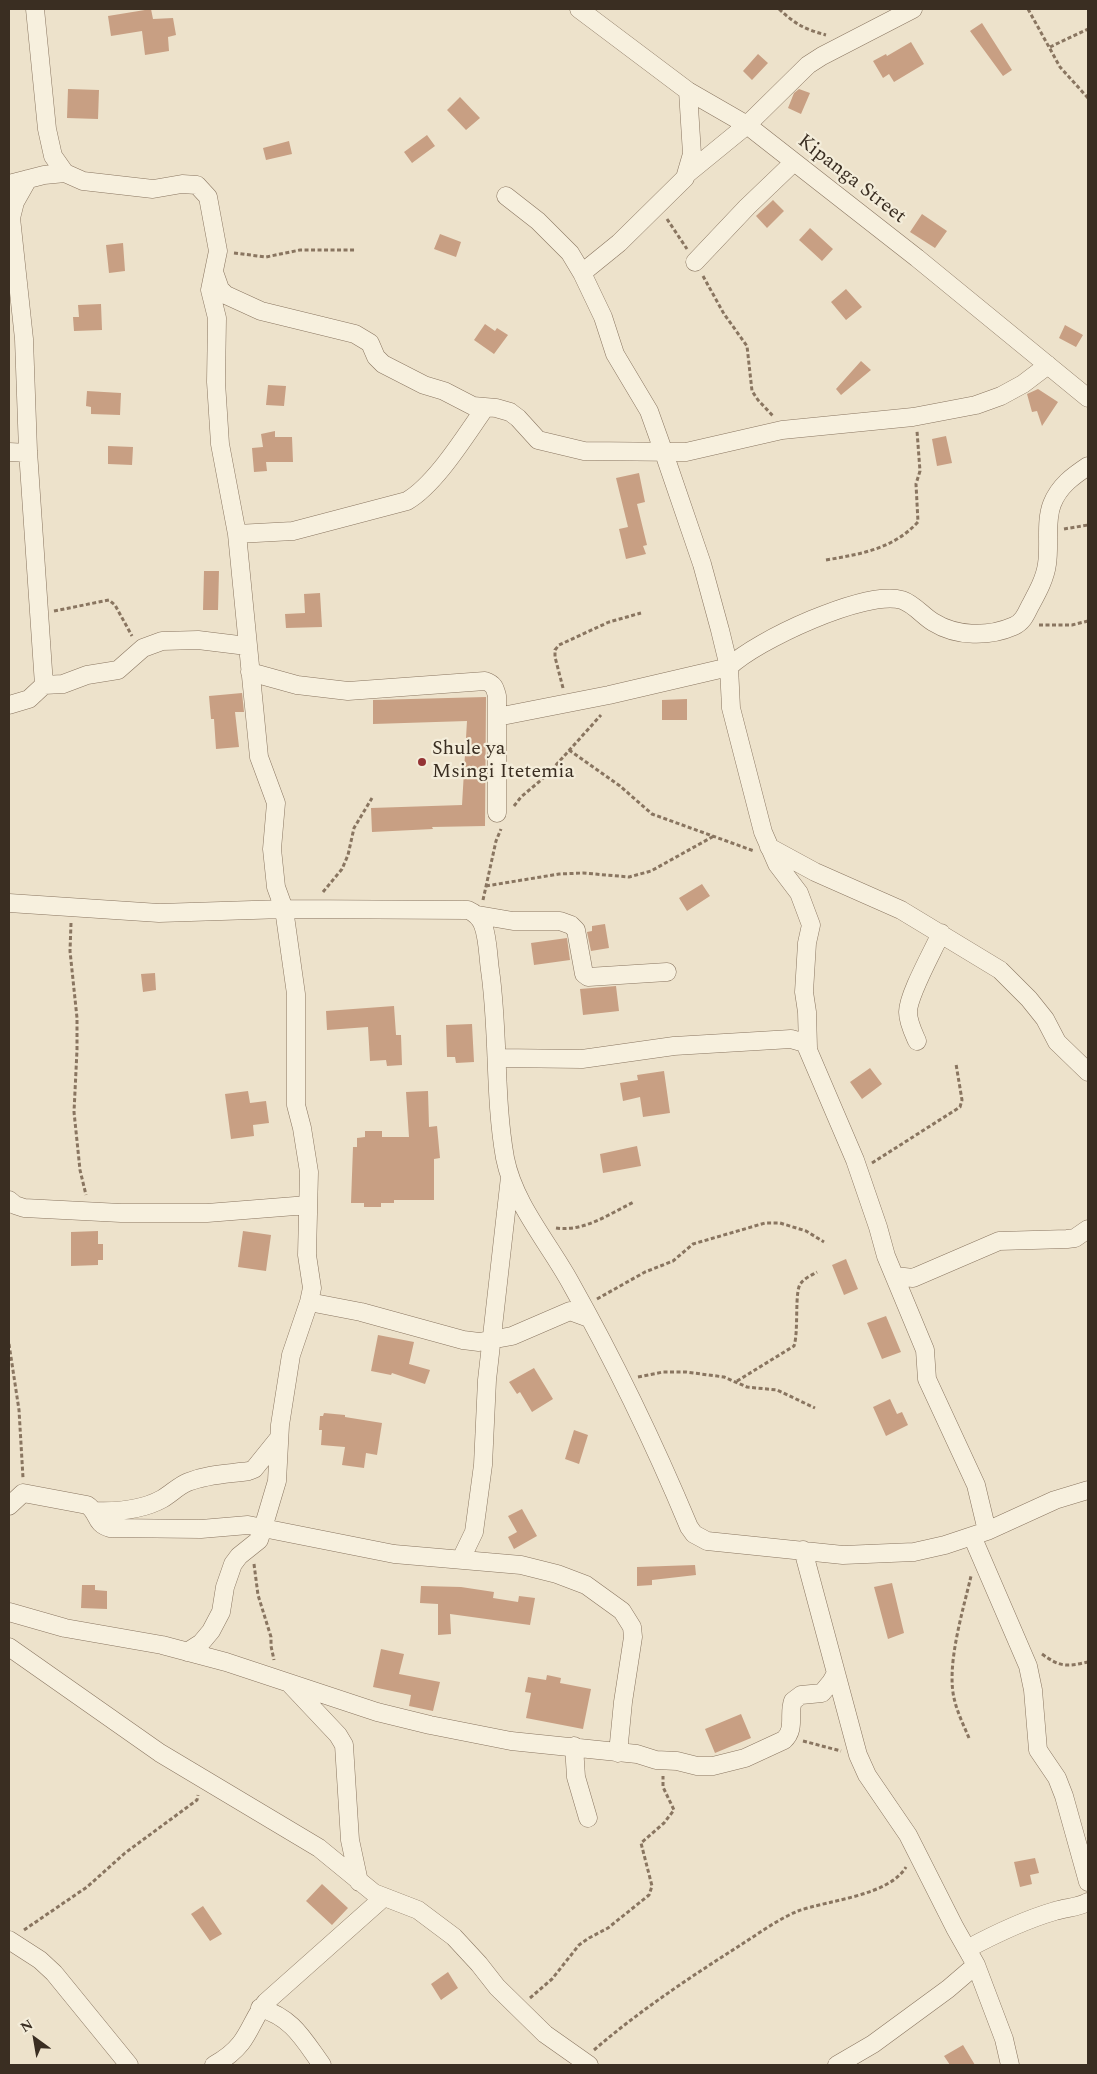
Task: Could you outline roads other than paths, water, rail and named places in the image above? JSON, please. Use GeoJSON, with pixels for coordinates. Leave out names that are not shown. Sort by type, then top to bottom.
{"type":"FeatureCollection","features":[{"type":"Feature","properties":{"kind":"street"},"geometry":{"type":"LineString","coordinates":[[35,9],[47,129],[53,156],[65,172],[83,181],[153,189],[182,184],[197,185],[208,197],[218,251],[210,290],[216,318],[216,382],[220,444],[237,534],[259,757],[276,803],[272,849],[276,887],[291,909],[296,994],[296,1105],[302,1128],[308,1172],[307,1255],[312,1288],[310,1302],[293,1346],[283,1398],[277,1481],[264,1528],[259,1540],[239,1556],[233,1564],[225,1587],[221,1612],[211,1631],[201,1643],[187,1652]]}},
{"type":"Feature","properties":{"kind":"street","name":"Kipanga Street"},"geometry":{"type":"LineString","coordinates":[[579,9],[688,91],[747,125],[1048,365],[1086,389]]}},
{"type":"Feature","properties":{"kind":"street"},"geometry":{"type":"LineString","coordinates":[[582,273],[658,206],[680,184],[687,174],[747,125],[808,65],[913,9]]}},
{"type":"Feature","properties":{"kind":"street"},"geometry":{"type":"LineString","coordinates":[[687,174],[692,154],[688,91]]}},
{"type":"Feature","properties":{"kind":"street"},"geometry":{"type":"LineString","coordinates":[[695,262],[747,207],[794,162]]}},
{"type":"Feature","properties":{"kind":"street"},"geometry":{"type":"LineString","coordinates":[[9,184],[65,172]]}},
{"type":"Feature","properties":{"kind":"street"},"geometry":{"type":"LineString","coordinates":[[28,179],[15,202],[11,218],[24,339],[28,453],[44,685]]}},
{"type":"Feature","properties":{"kind":"street"},"geometry":{"type":"LineString","coordinates":[[506,196],[538,221],[570,253],[603,317],[616,354],[649,411],[664,453],[702,564],[729,668],[731,708],[756,807],[770,852],[799,893],[811,925],[807,943],[804,992],[807,1012],[808,1048]]}},
{"type":"Feature","properties":{"kind":"street"},"geometry":{"type":"LineString","coordinates":[[214,272],[220,289],[226,295],[261,311],[355,334],[370,344],[376,357],[383,364],[424,385],[444,391],[473,406],[496,408],[510,412],[538,440],[584,451],[664,453],[694,450],[782,430],[919,416],[976,405],[1002,396],[1023,384],[1048,365]]}},
{"type":"Feature","properties":{"kind":"street"},"geometry":{"type":"LineString","coordinates":[[237,534],[294,531],[407,501],[414,497],[446,461],[485,408]]}},
{"type":"Feature","properties":{"kind":"street"},"geometry":{"type":"LineString","coordinates":[[9,452],[28,453]]}},
{"type":"Feature","properties":{"kind":"street"},"geometry":{"type":"LineString","coordinates":[[497,717],[566,704],[729,668],[744,654],[796,627],[873,600],[901,600],[934,623],[958,632],[1000,632],[1023,620],[1046,570],[1051,506],[1073,476],[1088,466]]}},
{"type":"Feature","properties":{"kind":"street"},"geometry":{"type":"LineString","coordinates":[[9,704],[29,699],[44,685],[63,684],[88,675],[118,670],[143,648],[162,640],[198,640],[247,646]]}},
{"type":"Feature","properties":{"kind":"street"},"geometry":{"type":"LineString","coordinates":[[250,672],[297,685],[348,691],[485,681],[495,686],[504,817]]}},
{"type":"Feature","properties":{"kind":"street"},"geometry":{"type":"LineString","coordinates":[[770,852],[901,910],[1000,970],[1030,999],[1045,1019],[1057,1042],[1088,1072]]}},
{"type":"Feature","properties":{"kind":"street"},"geometry":{"type":"LineString","coordinates":[[11,898],[72,907],[159,913],[291,909],[468,910],[479,915],[513,921],[560,921],[572,925],[576,930],[584,974],[588,977],[667,972]]}},
{"type":"Feature","properties":{"kind":"street"},"geometry":{"type":"LineString","coordinates":[[479,915],[484,928],[496,1006],[501,1125],[506,1160],[513,1186],[586,1312],[623,1381],[694,1534],[707,1541],[843,1555],[914,1552],[979,1538],[1055,1500],[1088,1490]]}},
{"type":"Feature","properties":{"kind":"street"},"geometry":{"type":"LineString","coordinates":[[917,1041],[909,1020],[908,1010],[911,997],[941,934]]}},
{"type":"Feature","properties":{"kind":"street"},"geometry":{"type":"LineString","coordinates":[[497,1058],[582,1058],[674,1046],[791,1039],[804,1043],[808,1048],[859,1171],[886,1256],[925,1350],[926,1372],[930,1389],[976,1484],[979,1538],[1000,1603],[1021,1645],[1028,1666],[1033,1690],[1038,1750],[1057,1778],[1064,1796],[1088,1882]]}},
{"type":"Feature","properties":{"kind":"street"},"geometry":{"type":"LineString","coordinates":[[461,1559],[474,1532],[482,1465],[487,1380],[510,1177]]}},
{"type":"Feature","properties":{"kind":"street"},"geometry":{"type":"LineString","coordinates":[[9,1200],[15,1206],[24,1208],[99,1212],[208,1214],[308,1205]]}},
{"type":"Feature","properties":{"kind":"street"},"geometry":{"type":"LineString","coordinates":[[895,1276],[913,1278],[999,1241],[1075,1238],[1088,1229]]}},
{"type":"Feature","properties":{"kind":"street"},"geometry":{"type":"LineString","coordinates":[[310,1302],[361,1312],[463,1340],[480,1342],[512,1336],[570,1311],[586,1312]]}},
{"type":"Feature","properties":{"kind":"street"},"geometry":{"type":"LineString","coordinates":[[93,1511],[112,1512],[130,1509],[159,1500],[178,1487],[202,1478],[216,1474],[249,1471],[254,1468],[279,1438]]}},
{"type":"Feature","properties":{"kind":"street"},"geometry":{"type":"LineString","coordinates":[[9,1506],[23,1493],[87,1505],[103,1526],[110,1528],[200,1529],[248,1525],[394,1554],[521,1565],[557,1574],[586,1585],[622,1611],[632,1627],[633,1637],[623,1702],[618,1753]]}},
{"type":"Feature","properties":{"kind":"street"},"geometry":{"type":"LineString","coordinates":[[803,1550],[858,1755],[867,1775],[899,1820],[913,1845],[976,1966],[1004,2040],[1010,2065]]}},
{"type":"Feature","properties":{"kind":"street"},"geometry":{"type":"LineString","coordinates":[[9,1612],[65,1628],[116,1636],[187,1652],[285,1681],[377,1712],[430,1725],[511,1741],[637,1754],[663,1761],[677,1761],[698,1766],[713,1766],[746,1758],[778,1744],[789,1735],[793,1701],[801,1695],[822,1693],[836,1673]]}},
{"type":"Feature","properties":{"kind":"street"},"geometry":{"type":"LineString","coordinates":[[9,1647],[160,1753],[320,1848],[359,1882],[383,1898],[406,1904],[441,1926],[480,1964],[497,1987],[550,2038],[586,2063]]}},
{"type":"Feature","properties":{"kind":"street"},"geometry":{"type":"LineString","coordinates":[[285,1681],[338,1735],[344,1744],[350,1840],[359,1882]]}},
{"type":"Feature","properties":{"kind":"street"},"geometry":{"type":"LineString","coordinates":[[574,1746],[576,1777],[588,1818]]}},
{"type":"Feature","properties":{"kind":"street"},"geometry":{"type":"LineString","coordinates":[[214,2065],[223,2060],[241,2042],[260,2008],[383,1898]]}},
{"type":"Feature","properties":{"kind":"street"},"geometry":{"type":"LineString","coordinates":[[967,1949],[1008,1928],[1056,1910],[1077,1907],[1088,1902]]}},
{"type":"Feature","properties":{"kind":"street"},"geometry":{"type":"LineString","coordinates":[[15,1935],[60,1979],[129,2065]]}},
{"type":"Feature","properties":{"kind":"street"},"geometry":{"type":"LineString","coordinates":[[837,2065],[873,2044],[976,1966]]}},
{"type":"Feature","properties":{"kind":"street"},"geometry":{"type":"LineString","coordinates":[[260,2008],[277,2013],[288,2022],[303,2038],[322,2065]]}},
{"type":"Feature","properties":{"kind":"place","name":"Shule ya Msingi Itetemia"},"geometry":{"type":"Point","coordinates":[422,762]}}]}
